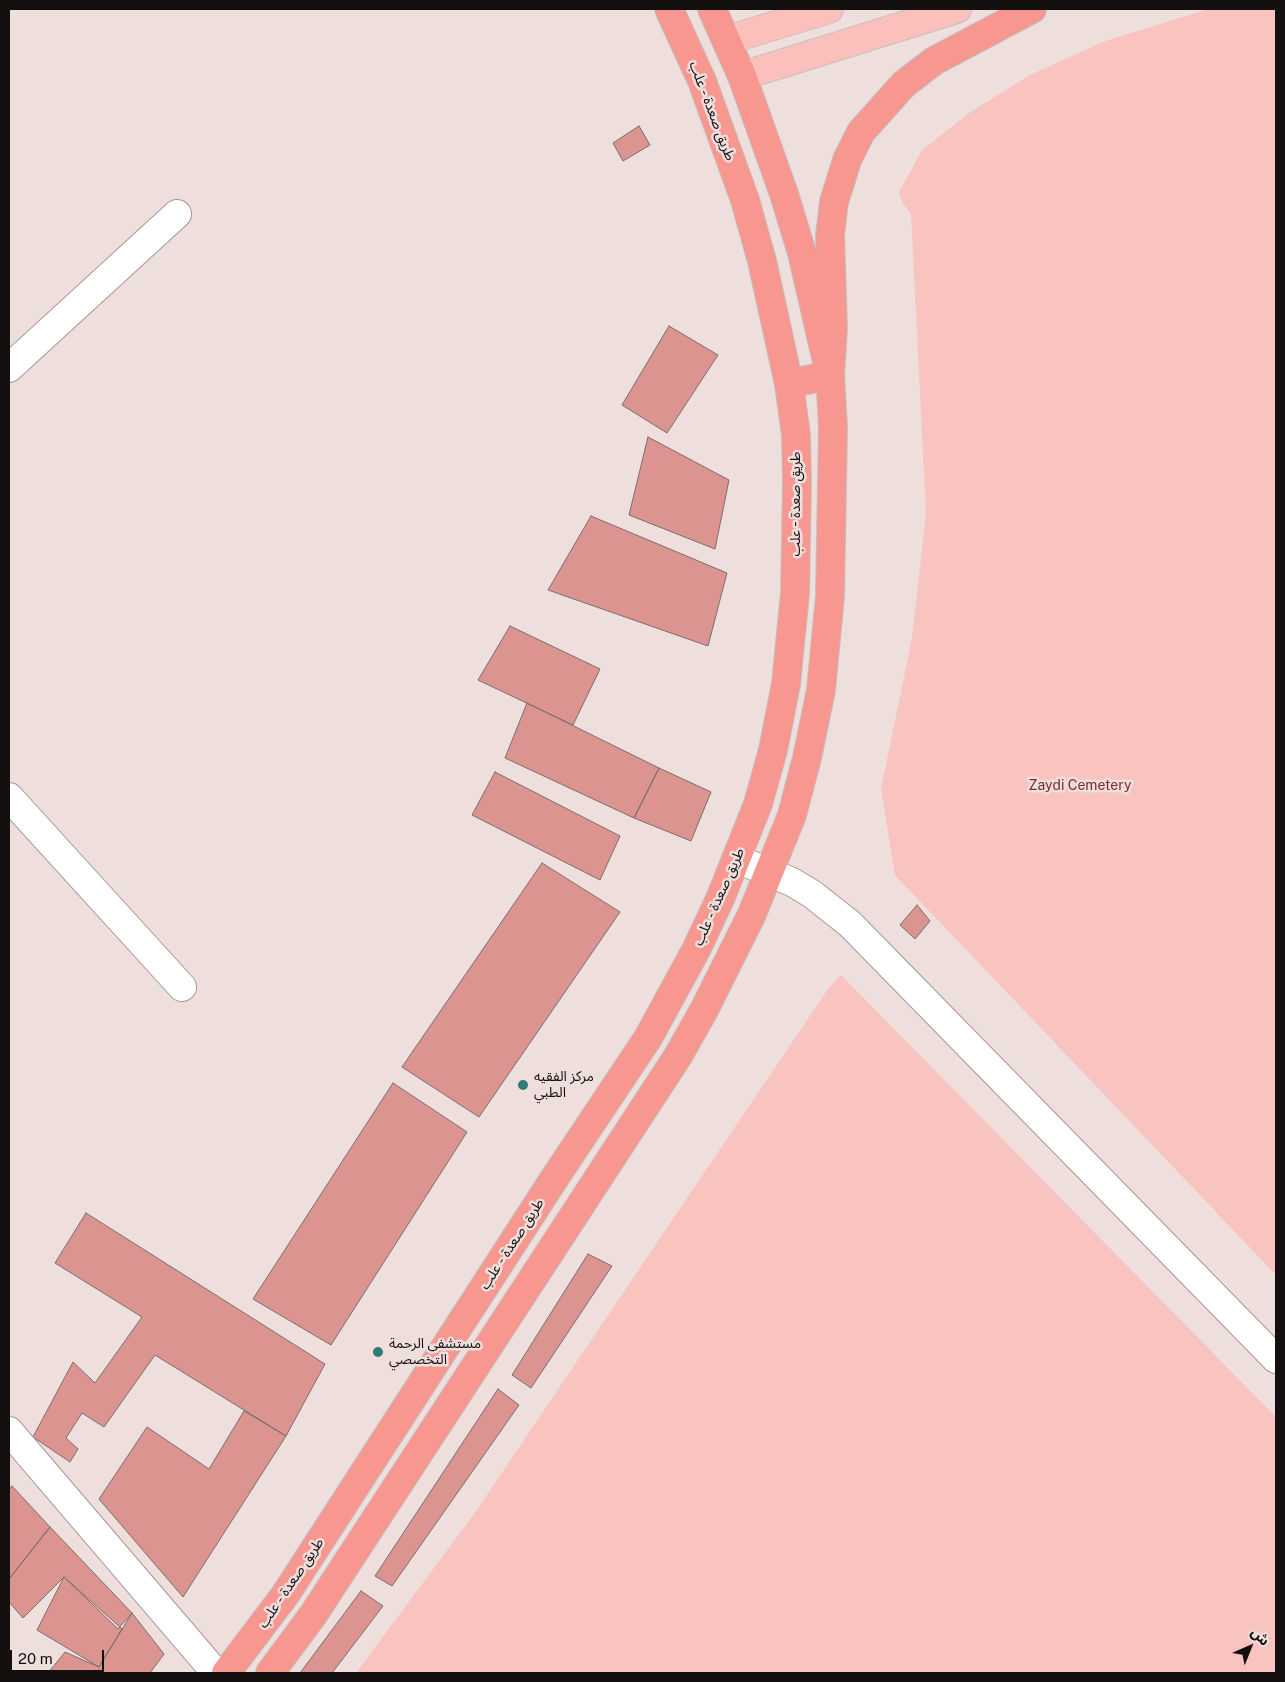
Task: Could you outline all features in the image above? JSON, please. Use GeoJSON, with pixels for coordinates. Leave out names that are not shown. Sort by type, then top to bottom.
{"type":"FeatureCollection","features":[{"type":"Feature","properties":{"kind":"highway","name":"طريق صعدة - علب"},"geometry":{"type":"LineString","coordinates":[[226,1673],[285,1596],[554,1179],[648,1038],[696,950],[720,899],[758,804],[773,750],[786,684],[795,593],[797,531],[796,435],[790,384],[764,270],[745,200],[702,81],[670,9]]}},
{"type":"Feature","properties":{"kind":"highway"},"geometry":{"type":"LineString","coordinates":[[712,9],[742,76],[770,151],[802,253],[830,375]]}},
{"type":"Feature","properties":{"kind":"highway"},"geometry":{"type":"LineString","coordinates":[[270,1673],[314,1615],[678,1056],[752,914],[792,816],[807,758],[821,690],[830,596],[832,551],[833,427],[830,375],[833,329],[830,235],[834,202],[847,160],[861,132],[904,84],[934,61],[1032,9]]}},
{"type":"Feature","properties":{"kind":"highway"},"geometry":{"type":"LineString","coordinates":[[790,384],[830,375]]}},
{"type":"Feature","properties":{"kind":"main road"},"geometry":{"type":"LineString","coordinates":[[727,40],[828,9]]}},
{"type":"Feature","properties":{"kind":"main road"},"geometry":{"type":"LineString","coordinates":[[742,76],[957,9]]}},
{"type":"Feature","properties":{"kind":"street"},"geometry":{"type":"LineString","coordinates":[[9,368],[177,214]]}},
{"type":"Feature","properties":{"kind":"street"},"geometry":{"type":"LineString","coordinates":[[9,797],[182,987]]}},
{"type":"Feature","properties":{"kind":"street"},"geometry":{"type":"LineString","coordinates":[[737,859],[770,872],[812,894],[850,924],[1276,1360]]}},
{"type":"Feature","properties":{"kind":"street"},"geometry":{"type":"LineString","coordinates":[[9,1431],[216,1673]]}},
{"type":"Feature","properties":{"kind":"green space","name":"Zaydi Cemetery"},"geometry":{"type":"Polygon","coordinates":[[[1209,9],[1276,9],[1276,1275],[895,875],[881,789],[912,638],[926,513],[911,213],[903,204],[899,192],[922,150],[969,113],[1030,75],[1105,41],[1209,9]]]}},
{"type":"Feature","properties":{"kind":"green space"},"geometry":{"type":"Polygon","coordinates":[[[841,975],[1276,1417],[1276,1673],[356,1673],[474,1514],[828,989],[841,975]]]}},
{"type":"Feature","properties":{"kind":"building"},"geometry":{"type":"Polygon","coordinates":[[[639,126],[650,145],[623,161],[613,143],[639,126]]]}},
{"type":"Feature","properties":{"kind":"building"},"geometry":{"type":"Polygon","coordinates":[[[669,326],[718,355],[667,433],[622,405],[669,326]]]}},
{"type":"Feature","properties":{"kind":"building"},"geometry":{"type":"Polygon","coordinates":[[[648,437],[729,480],[715,549],[629,515],[648,437]]]}},
{"type":"Feature","properties":{"kind":"building"},"geometry":{"type":"Polygon","coordinates":[[[591,516],[727,573],[708,646],[548,590],[591,516]]]}},
{"type":"Feature","properties":{"kind":"building"},"geometry":{"type":"Polygon","coordinates":[[[510,626],[600,669],[573,725],[478,680],[510,626]]]}},
{"type":"Feature","properties":{"kind":"building"},"geometry":{"type":"Polygon","coordinates":[[[527,703],[659,768],[634,818],[505,758],[527,703]]]}},
{"type":"Feature","properties":{"kind":"building"},"geometry":{"type":"Polygon","coordinates":[[[659,768],[711,792],[691,841],[634,818],[659,768]]]}},
{"type":"Feature","properties":{"kind":"building"},"geometry":{"type":"Polygon","coordinates":[[[495,772],[620,836],[600,880],[472,815],[495,772]]]}},
{"type":"Feature","properties":{"kind":"building"},"geometry":{"type":"Polygon","coordinates":[[[542,863],[620,912],[479,1117],[402,1067],[542,863]]]}},
{"type":"Feature","properties":{"kind":"building"},"geometry":{"type":"Polygon","coordinates":[[[917,905],[930,921],[915,939],[900,925],[917,905]]]}},
{"type":"Feature","properties":{"kind":"building"},"geometry":{"type":"Polygon","coordinates":[[[393,1083],[467,1132],[331,1345],[253,1299],[393,1083]]]}},
{"type":"Feature","properties":{"kind":"building"},"geometry":{"type":"Polygon","coordinates":[[[86,1213],[325,1364],[286,1436],[155,1355],[104,1427],[82,1413],[66,1438],[78,1449],[70,1462],[33,1437],[73,1362],[95,1383],[142,1317],[55,1263],[86,1213]]]}},
{"type":"Feature","properties":{"kind":"building"},"geometry":{"type":"Polygon","coordinates":[[[588,1254],[612,1266],[531,1388],[512,1375],[588,1254]]]}},
{"type":"Feature","properties":{"kind":"building"},"geometry":{"type":"Polygon","coordinates":[[[498,1389],[519,1405],[392,1586],[375,1576],[498,1389]]]}},
{"type":"Feature","properties":{"kind":"building"},"geometry":{"type":"Polygon","coordinates":[[[244,1411],[286,1436],[183,1597],[99,1499],[147,1427],[209,1469],[244,1411]]]}},
{"type":"Feature","properties":{"kind":"building"},"geometry":{"type":"Polygon","coordinates":[[[12,1486],[50,1527],[9,1579],[9,1490],[12,1486]]]}},
{"type":"Feature","properties":{"kind":"building"},"geometry":{"type":"Polygon","coordinates":[[[50,1527],[132,1613],[118,1629],[64,1577],[23,1618],[9,1602],[9,1579],[50,1527]]]}},
{"type":"Feature","properties":{"kind":"building"},"geometry":{"type":"Polygon","coordinates":[[[64,1577],[122,1629],[99,1667],[37,1630],[64,1577]]]}},
{"type":"Feature","properties":{"kind":"building"},"geometry":{"type":"Polygon","coordinates":[[[361,1591],[383,1606],[332,1673],[300,1673],[361,1591]]]}},
{"type":"Feature","properties":{"kind":"building"},"geometry":{"type":"Polygon","coordinates":[[[132,1613],[164,1654],[150,1673],[48,1673],[65,1652],[99,1667],[132,1613]]]}},
{"type":"Feature","properties":{"kind":"place","name":"مركز الفقيه الطبي"},"geometry":{"type":"Point","coordinates":[523,1085]}},
{"type":"Feature","properties":{"kind":"place","name":"مستشفى الرحمة التخصصي"},"geometry":{"type":"Point","coordinates":[378,1352]}}]}
